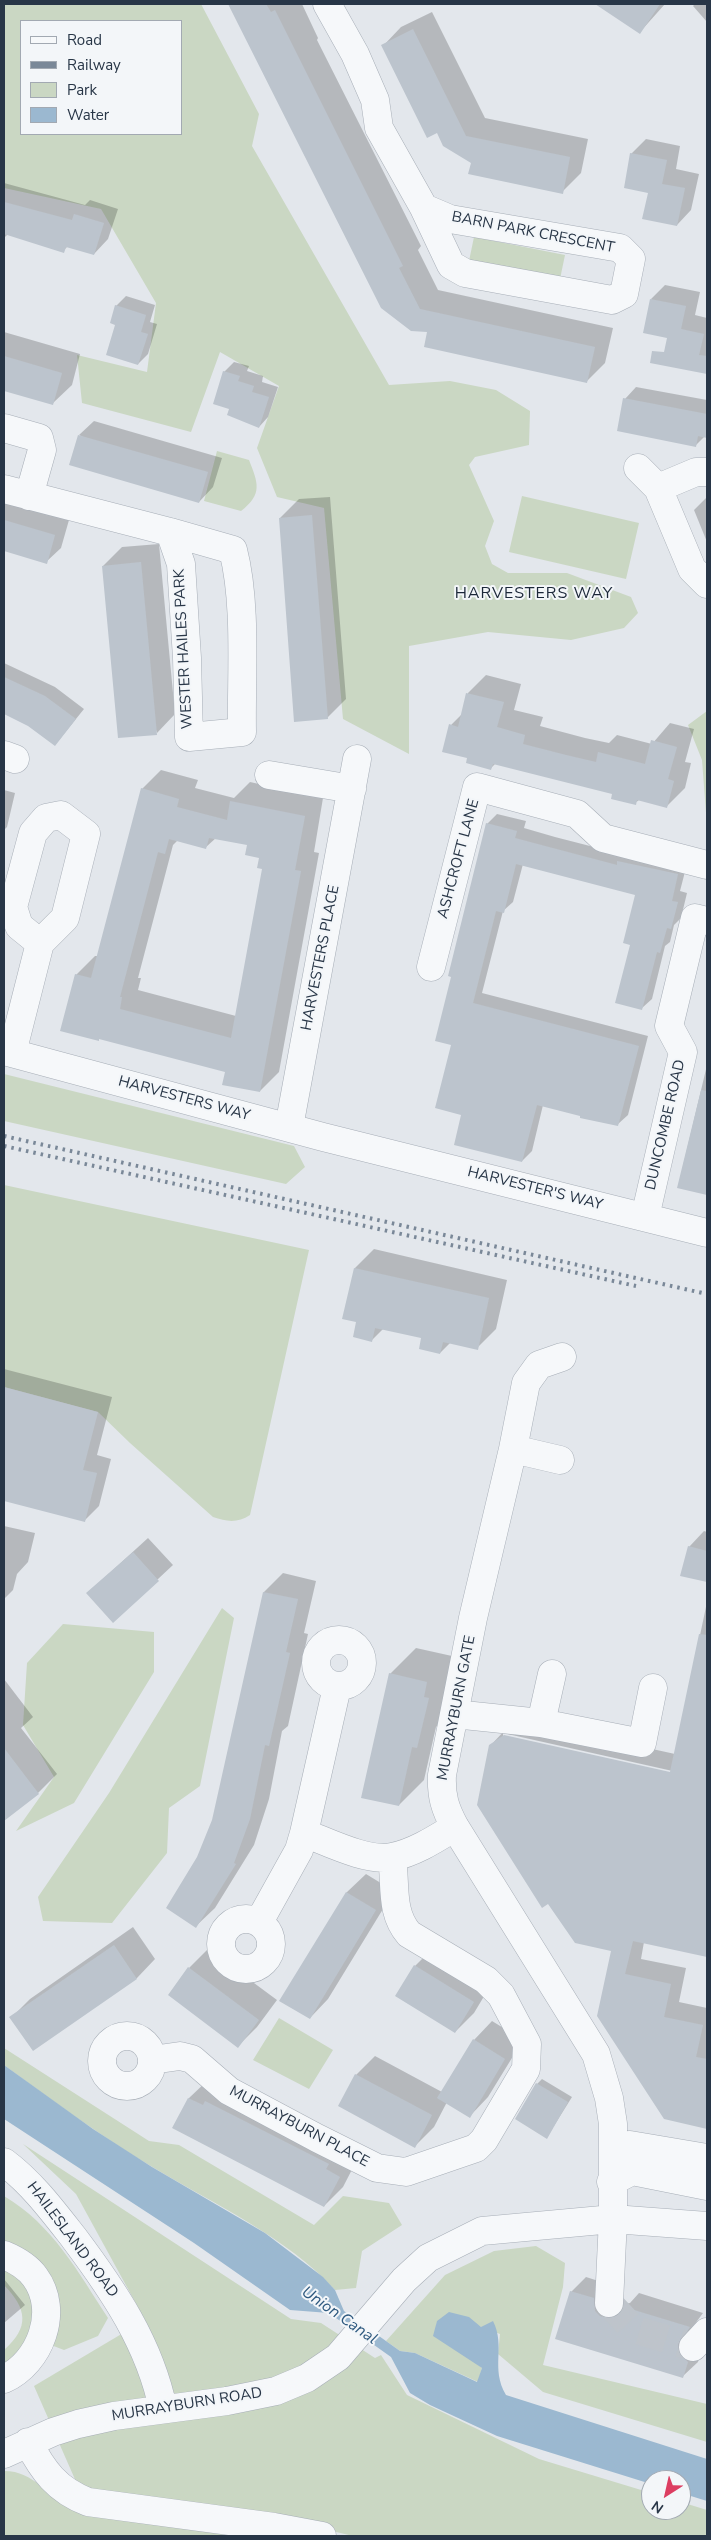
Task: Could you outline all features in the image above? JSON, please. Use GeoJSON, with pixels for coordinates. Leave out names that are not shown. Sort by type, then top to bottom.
{"type":"FeatureCollection","features":[{"type":"Feature","properties":{"kind":"street","name":"BARN PARK CRESCENT"},"geometry":{"type":"LineString","coordinates":[[327,4],[355,54],[375,100],[379,128],[424,208],[451,265],[465,273],[612,300],[624,294],[631,259],[620,248],[450,219],[424,208]]}},
{"type":"Feature","properties":{"kind":"street","name":"WESTER HAILES PARK"},"geometry":{"type":"LineString","coordinates":[[4,428],[39,438],[42,450],[16,492],[170,532],[232,550],[237,568],[240,612],[242,732],[189,737],[187,658],[180,564],[170,532]]}},
{"type":"Feature","properties":{"kind":"street"},"geometry":{"type":"LineString","coordinates":[[638,468],[658,488],[692,569],[707,584]]}},
{"type":"Feature","properties":{"kind":"street"},"geometry":{"type":"LineString","coordinates":[[658,488],[696,472],[707,472]]}},
{"type":"Feature","properties":{"kind":"street","name":"HARVESTERS PLACE"},"geometry":{"type":"LineString","coordinates":[[289,1127],[358,759]]}},
{"type":"Feature","properties":{"kind":"street"},"geometry":{"type":"LineString","coordinates":[[269,775],[352,789]]}},
{"type":"Feature","properties":{"kind":"street","name":"ASHCROFT LANE"},"geometry":{"type":"LineString","coordinates":[[431,966],[477,788],[577,814],[602,838],[707,865]]}},
{"type":"Feature","properties":{"kind":"street","name":"DUNCOMBE ROAD"},"geometry":{"type":"LineString","coordinates":[[645,1217],[683,1052],[669,1026],[704,919]]}},
{"type":"Feature","properties":{"kind":"street"},"geometry":{"type":"LineString","coordinates":[[8,1052],[40,943]]}},
{"type":"Feature","properties":{"kind":"street","name":"HARVESTERS WAY"},"geometry":{"type":"LineString","coordinates":[[8,1052],[323,1137],[363,1146]]}},
{"type":"Feature","properties":{"kind":"street","name":"HARVESTER'S WAY"},"geometry":{"type":"LineString","coordinates":[[363,1146],[707,1233]]}},
{"type":"Feature","properties":{"kind":"street","name":"MURRAYBURN GATE"},"geometry":{"type":"LineString","coordinates":[[562,1357],[539,1365],[526,1383],[514,1448],[474,1618],[454,1714],[441,1792],[444,1807],[455,1827],[596,2054],[609,2098],[613,2146],[613,2219],[609,2303]]}},
{"type":"Feature","properties":{"kind":"street"},"geometry":{"type":"LineString","coordinates":[[514,1448],[560,1460]]}},
{"type":"Feature","properties":{"kind":"street"},"geometry":{"type":"LineString","coordinates":[[541,1723],[552,1674]]}},
{"type":"Feature","properties":{"kind":"street"},"geometry":{"type":"LineString","coordinates":[[259,1922],[298,1850],[304,1833],[337,1687]]}},
{"type":"Feature","properties":{"kind":"street"},"geometry":{"type":"LineString","coordinates":[[454,1714],[541,1723],[642,1744],[653,1688]]}},
{"type":"Feature","properties":{"kind":"street"},"geometry":{"type":"LineString","coordinates":[[304,1833],[364,1854],[392,1857],[408,1852],[455,1827]]}},
{"type":"Feature","properties":{"kind":"street","name":"MURRAYBURN PLACE"},"geometry":{"type":"LineString","coordinates":[[152,2060],[180,2056],[192,2059],[229,2091],[316,2138],[377,2168],[406,2172],[476,2148],[484,2140],[526,2069],[527,2044],[501,1995],[486,1980],[409,1934],[401,1924],[396,1911],[392,1857]]}},
{"type":"Feature","properties":{"kind":"street"},"geometry":{"type":"LineString","coordinates":[[613,2146],[630,2145],[707,2158]]}},
{"type":"Feature","properties":{"kind":"street","name":"HAILESLAND ROAD"},"geometry":{"type":"LineString","coordinates":[[4,2162],[24,2178],[53,2210],[111,2287],[148,2356],[163,2409]]}},
{"type":"Feature","properties":{"kind":"street"},"geometry":{"type":"LineString","coordinates":[[612,2182],[632,2171],[707,2186]]}},
{"type":"Feature","properties":{"kind":"street","name":"MURRAYBURN ROAD"},"geometry":{"type":"LineString","coordinates":[[4,2454],[28,2442],[78,2424],[114,2416],[276,2391],[307,2378],[338,2357],[382,2308],[404,2280],[428,2258],[482,2231],[613,2219],[707,2226]]}},
{"type":"Feature","properties":{"kind":"street"},"geometry":{"type":"LineString","coordinates":[[4,2255],[18,2262],[35,2277],[45,2300],[46,2314],[36,2350],[27,2364],[4,2379]]}},
{"type":"Feature","properties":{"kind":"street"},"geometry":{"type":"LineString","coordinates":[[28,2442],[57,2486],[73,2496],[88,2502],[274,2527],[322,2536]]}},
{"type":"Feature","properties":{"kind":"green space"},"geometry":{"type":"Polygon","coordinates":[[[4,4],[201,4],[259,114],[252,146],[389,385],[450,381],[496,390],[530,411],[529,445],[475,457],[469,465],[494,521],[485,546],[492,564],[508,573],[567,573],[631,597],[638,613],[624,628],[571,640],[488,632],[409,646],[409,754],[343,719],[324,508],[277,497],[257,448],[279,386],[220,352],[191,432],[82,403],[77,355],[147,372],[156,303],[101,209],[4,188],[4,4]]]}},
{"type":"Feature","properties":{"kind":"green space"},"geometry":{"type":"Polygon","coordinates":[[[474,237],[565,255],[560,279],[469,261],[474,237]]]}},
{"type":"Feature","properties":{"kind":"green space"},"geometry":{"type":"Polygon","coordinates":[[[217,451],[249,460],[255,475],[256,493],[248,505],[241,511],[204,501],[217,451]]]}},
{"type":"Feature","properties":{"kind":"green space"},"geometry":{"type":"Polygon","coordinates":[[[522,496],[639,523],[626,579],[509,552],[522,496]]]}},
{"type":"Feature","properties":{"kind":"green space"},"geometry":{"type":"Polygon","coordinates":[[[707,711],[707,826],[702,760],[688,725],[707,711]]]}},
{"type":"Feature","properties":{"kind":"green space"},"geometry":{"type":"Polygon","coordinates":[[[4,1074],[294,1146],[305,1167],[286,1184],[4,1121],[4,1074]]]}},
{"type":"Feature","properties":{"kind":"green space"},"geometry":{"type":"Polygon","coordinates":[[[4,1185],[309,1250],[250,1515],[232,1521],[213,1517],[98,1412],[4,1387],[4,1185]]]}},
{"type":"Feature","properties":{"kind":"green space"},"geometry":{"type":"Polygon","coordinates":[[[222,1608],[234,1618],[200,1786],[169,1808],[167,1853],[112,1923],[43,1921],[38,1897],[109,1793],[222,1608]]]}},
{"type":"Feature","properties":{"kind":"green space"},"geometry":{"type":"Polygon","coordinates":[[[63,1624],[154,1632],[154,1672],[74,1803],[16,1831],[54,1777],[23,1725],[27,1663],[63,1624]]]}},
{"type":"Feature","properties":{"kind":"green space"},"geometry":{"type":"Polygon","coordinates":[[[279,2018],[333,2050],[309,2089],[253,2060],[279,2018]]]}},
{"type":"Feature","properties":{"kind":"green space"},"geometry":{"type":"Polygon","coordinates":[[[4,2048],[149,2141],[179,2145],[314,2225],[343,2196],[389,2203],[402,2225],[362,2251],[356,2288],[335,2290],[316,2271],[273,2238],[116,2144],[4,2065],[4,2048]]]}},
{"type":"Feature","properties":{"kind":"green space"},"geometry":{"type":"Polygon","coordinates":[[[23,2144],[291,2319],[321,2323],[375,2358],[381,2355],[407,2395],[539,2459],[641,2490],[641,2520],[691,2520],[691,2505],[707,2510],[707,2536],[353,2536],[257,2513],[81,2493],[34,2386],[145,2320],[76,2194],[23,2144]]]}},
{"type":"Feature","properties":{"kind":"green space"},"geometry":{"type":"Polygon","coordinates":[[[4,2196],[37,2221],[51,2235],[75,2267],[108,2318],[98,2336],[64,2350],[51,2345],[56,2319],[52,2280],[27,2258],[4,2242],[4,2196]]]}},
{"type":"Feature","properties":{"kind":"green space"},"geometry":{"type":"Polygon","coordinates":[[[536,2246],[565,2263],[563,2287],[543,2365],[707,2404],[707,2442],[543,2392],[498,2354],[500,2334],[481,2327],[437,2322],[436,2328],[482,2368],[478,2382],[415,2353],[400,2351],[386,2341],[445,2275],[494,2251],[536,2246]]]}},
{"type":"Feature","properties":{"kind":"green space"},"geometry":{"type":"Polygon","coordinates":[[[4,2267],[14,2273],[27,2289],[32,2299],[34,2320],[33,2331],[27,2344],[4,2365],[4,2350],[18,2334],[22,2318],[17,2302],[4,2285],[4,2267]]]}},
{"type":"Feature","properties":{"kind":"green space"},"geometry":{"type":"Polygon","coordinates":[[[4,2471],[24,2475],[73,2510],[251,2536],[4,2536],[4,2471]]]}},
{"type":"Feature","properties":{"kind":"water","name":"Union Canal"},"geometry":{"type":"Polygon","coordinates":[[[4,2065],[93,2129],[152,2167],[265,2233],[323,2277],[335,2290],[344,2311],[400,2351],[415,2353],[477,2382],[482,2368],[433,2336],[437,2321],[449,2312],[469,2317],[481,2327],[493,2321],[498,2340],[499,2376],[506,2395],[707,2459],[707,2501],[691,2496],[691,2470],[641,2470],[641,2481],[497,2436],[430,2405],[410,2393],[391,2357],[329,2313],[290,2310],[194,2243],[4,2119],[4,2065]]]}},
{"type":"Feature","properties":{"kind":"building"},"geometry":{"type":"Polygon","coordinates":[[[228,4],[266,4],[271,12],[275,10],[403,266],[399,268],[420,309],[595,347],[587,383],[424,347],[427,332],[411,331],[381,308],[228,4]]]}},
{"type":"Feature","properties":{"kind":"building"},"geometry":{"type":"Polygon","coordinates":[[[595,4],[660,4],[640,34],[595,4]]]}},
{"type":"Feature","properties":{"kind":"building"},"geometry":{"type":"Polygon","coordinates":[[[413,29],[466,136],[570,157],[563,194],[468,174],[471,163],[443,146],[437,133],[427,138],[381,45],[413,29]]]}},
{"type":"Feature","properties":{"kind":"building"},"geometry":{"type":"Polygon","coordinates":[[[630,153],[667,160],[662,184],[685,188],[677,226],[642,219],[648,193],[624,188],[630,153]]]}},
{"type":"Feature","properties":{"kind":"building"},"geometry":{"type":"Polygon","coordinates":[[[4,202],[72,220],[74,214],[104,223],[94,255],[66,247],[64,253],[4,234],[4,202]]]}},
{"type":"Feature","properties":{"kind":"building"},"geometry":{"type":"Polygon","coordinates":[[[650,299],[686,306],[681,329],[704,334],[699,355],[707,356],[707,374],[650,363],[652,351],[664,352],[667,338],[643,333],[650,299]]]}},
{"type":"Feature","properties":{"kind":"building"},"geometry":{"type":"Polygon","coordinates":[[[115,305],[146,315],[141,332],[148,334],[138,365],[106,355],[115,325],[110,323],[115,305]]]}},
{"type":"Feature","properties":{"kind":"building"},"geometry":{"type":"Polygon","coordinates":[[[4,356],[62,373],[53,405],[4,391],[4,356]]]}},
{"type":"Feature","properties":{"kind":"building"},"geometry":{"type":"Polygon","coordinates":[[[223,371],[240,376],[238,381],[254,386],[252,392],[269,397],[259,428],[227,415],[229,409],[213,404],[223,371]]]}},
{"type":"Feature","properties":{"kind":"building"},"geometry":{"type":"Polygon","coordinates":[[[623,398],[707,414],[707,438],[698,436],[696,447],[617,431],[623,398]]]}},
{"type":"Feature","properties":{"kind":"building"},"geometry":{"type":"Polygon","coordinates":[[[78,435],[208,472],[199,503],[69,465],[78,435]]]}},
{"type":"Feature","properties":{"kind":"building"},"geometry":{"type":"Polygon","coordinates":[[[312,515],[328,719],[294,722],[279,518],[312,515]]]}},
{"type":"Feature","properties":{"kind":"building"},"geometry":{"type":"Polygon","coordinates":[[[4,520],[55,535],[47,564],[4,551],[4,520]]]}},
{"type":"Feature","properties":{"kind":"building"},"geometry":{"type":"Polygon","coordinates":[[[141,562],[157,735],[118,738],[102,566],[141,562]]]}},
{"type":"Feature","properties":{"kind":"building"},"geometry":{"type":"Polygon","coordinates":[[[4,677],[45,696],[76,719],[55,746],[28,726],[4,714],[4,677]]]}},
{"type":"Feature","properties":{"kind":"building"},"geometry":{"type":"Polygon","coordinates":[[[466,693],[504,702],[497,727],[525,735],[523,744],[596,762],[598,752],[645,764],[651,740],[677,747],[668,779],[674,781],[667,808],[637,800],[636,805],[611,799],[612,794],[493,764],[491,770],[466,763],[467,758],[442,752],[449,724],[458,727],[466,693]]]}},
{"type":"Feature","properties":{"kind":"building"},"geometry":{"type":"Polygon","coordinates":[[[141,788],[179,799],[177,807],[227,820],[230,801],[305,816],[295,870],[301,871],[260,1092],[222,1085],[225,1072],[99,1039],[99,1041],[60,1031],[75,974],[91,978],[141,788]],[[209,838],[206,849],[169,839],[165,854],[158,852],[120,997],[122,997],[120,1009],[231,1038],[262,869],[257,868],[259,858],[245,855],[247,845],[209,838]]]}},
{"type":"Feature","properties":{"kind":"building"},"geometry":{"type":"Polygon","coordinates":[[[486,823],[517,831],[515,838],[545,846],[617,865],[617,861],[678,874],[672,901],[678,902],[671,929],[667,928],[660,953],[657,952],[642,1010],[615,1003],[630,945],[623,943],[635,895],[516,864],[504,913],[496,911],[473,1003],[639,1046],[618,1126],[580,1118],[580,1116],[537,1105],[522,1162],[454,1145],[461,1115],[435,1108],[451,1045],[435,1041],[451,977],[448,976],[486,823]]]}},
{"type":"Feature","properties":{"kind":"building"},"geometry":{"type":"Polygon","coordinates":[[[701,1090],[707,1091],[707,1195],[677,1188],[701,1090]]]}},
{"type":"Feature","properties":{"kind":"building"},"geometry":{"type":"Polygon","coordinates":[[[354,1268],[489,1298],[478,1350],[443,1342],[440,1354],[419,1349],[421,1338],[375,1328],[372,1342],[353,1337],[356,1322],[342,1319],[354,1268]]]}},
{"type":"Feature","properties":{"kind":"building"},"geometry":{"type":"Polygon","coordinates":[[[4,1387],[98,1412],[83,1470],[97,1473],[85,1522],[4,1501],[4,1387]]]}},
{"type":"Feature","properties":{"kind":"building"},"geometry":{"type":"Polygon","coordinates":[[[688,1546],[707,1551],[707,1582],[680,1576],[688,1546]]]}},
{"type":"Feature","properties":{"kind":"building"},"geometry":{"type":"Polygon","coordinates":[[[133,1552],[159,1581],[113,1623],[86,1593],[133,1552]]]}},
{"type":"Feature","properties":{"kind":"building"},"geometry":{"type":"Polygon","coordinates":[[[263,1592],[298,1599],[286,1652],[290,1653],[269,1746],[265,1745],[250,1819],[234,1863],[236,1864],[196,1928],[166,1908],[197,1857],[212,1820],[263,1592]]]}},
{"type":"Feature","properties":{"kind":"building"},"geometry":{"type":"Polygon","coordinates":[[[699,1634],[707,1635],[707,1957],[633,1941],[625,1974],[671,1984],[664,2017],[703,2025],[696,2057],[707,2059],[707,2129],[664,2119],[597,2016],[611,1951],[575,1943],[548,1904],[542,1908],[477,1805],[489,1745],[504,1735],[670,1772],[699,1634]]]}},
{"type":"Feature","properties":{"kind":"building"},"geometry":{"type":"Polygon","coordinates":[[[389,1673],[427,1682],[424,1697],[429,1698],[417,1748],[412,1747],[399,1806],[361,1798],[389,1673]]]}},
{"type":"Feature","properties":{"kind":"building"},"geometry":{"type":"Polygon","coordinates":[[[4,1748],[39,1794],[4,1821],[4,1748]]]}},
{"type":"Feature","properties":{"kind":"building"},"geometry":{"type":"Polygon","coordinates":[[[346,1892],[376,1910],[310,2019],[279,2001],[346,1892]]]}},
{"type":"Feature","properties":{"kind":"building"},"geometry":{"type":"Polygon","coordinates":[[[114,1945],[137,1979],[33,2051],[9,2017],[114,1945]]]}},
{"type":"Feature","properties":{"kind":"building"},"geometry":{"type":"Polygon","coordinates":[[[414,1965],[474,2002],[455,2033],[395,1996],[414,1965]]]}},
{"type":"Feature","properties":{"kind":"building"},"geometry":{"type":"Polygon","coordinates":[[[188,1967],[259,2020],[238,2048],[168,1995],[188,1967]]]}},
{"type":"Feature","properties":{"kind":"building"},"geometry":{"type":"Polygon","coordinates":[[[473,2039],[505,2059],[470,2118],[437,2098],[473,2039]]]}},
{"type":"Feature","properties":{"kind":"building"},"geometry":{"type":"Polygon","coordinates":[[[355,2074],[432,2115],[415,2148],[338,2106],[355,2074]]]}},
{"type":"Feature","properties":{"kind":"building"},"geometry":{"type":"Polygon","coordinates":[[[536,2083],[568,2102],[547,2139],[515,2119],[536,2083]]]}},
{"type":"Feature","properties":{"kind":"building"},"geometry":{"type":"Polygon","coordinates":[[[188,2098],[203,2105],[205,2101],[329,2164],[326,2169],[340,2177],[324,2207],[172,2128],[188,2098]]]}},
{"type":"Feature","properties":{"kind":"building"},"geometry":{"type":"Polygon","coordinates":[[[570,2291],[594,2298],[595,2311],[600,2316],[608,2319],[617,2317],[624,2307],[690,2327],[678,2344],[678,2352],[688,2362],[683,2378],[555,2339],[570,2291]]]}},
{"type":"Feature","properties":{"kind":"tunnel"},"geometry":{"type":"LineString","coordinates":[[609,2303],[633,2329],[693,2347]]}},
{"type":"Feature","properties":{"kind":"railway"},"geometry":{"type":"LineString","coordinates":[[4,1136],[707,1294]]}},
{"type":"Feature","properties":{"kind":"railway"},"geometry":{"type":"LineString","coordinates":[[4,1146],[636,1286]]}},
{"type":"Feature","properties":{"kind":"district","name":"HARVESTERS WAY"},"geometry":{"type":"Point","coordinates":[534,594]}}]}
